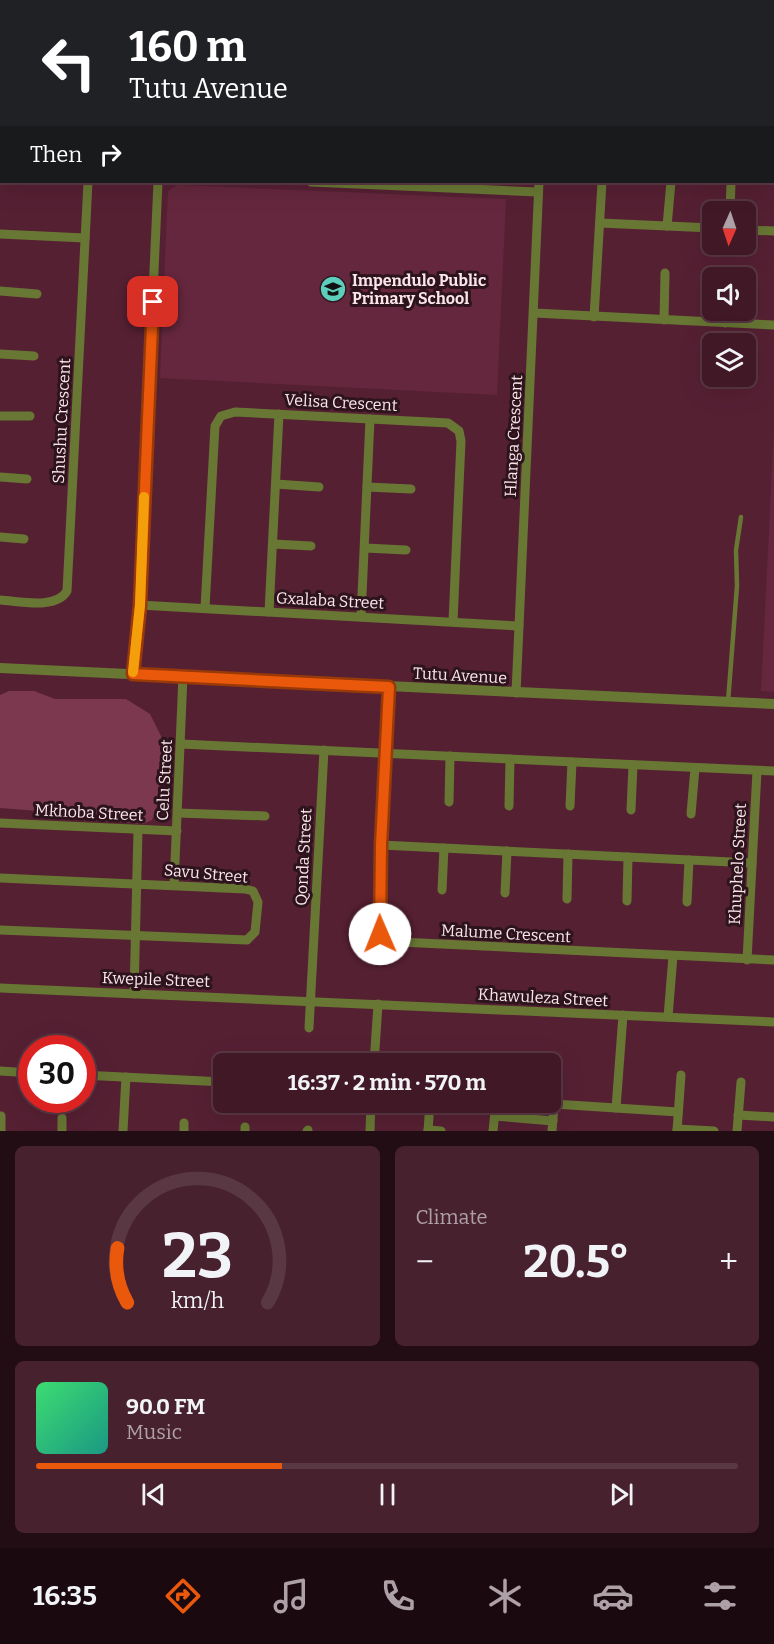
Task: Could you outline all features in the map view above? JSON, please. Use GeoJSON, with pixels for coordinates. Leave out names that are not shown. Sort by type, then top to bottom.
{"type":"FeatureCollection","features":[{"type":"Feature","properties":{"kind":"street","name":"Shushu Crescent"},"geometry":{"type":"LineString","coordinates":[[0,600],[53,602],[63,597],[67,591],[88,183]]}},
{"type":"Feature","properties":{"kind":"street"},"geometry":{"type":"LineString","coordinates":[[133,674],[140,605],[158,183]]}},
{"type":"Feature","properties":{"kind":"street"},"geometry":{"type":"LineString","coordinates":[[360,183],[538,192]]}},
{"type":"Feature","properties":{"kind":"street","name":"Hlanga Crescent"},"geometry":{"type":"LineString","coordinates":[[516,693],[539,183]]}},
{"type":"Feature","properties":{"kind":"street"},"geometry":{"type":"LineString","coordinates":[[594,317],[602,183]]}},
{"type":"Feature","properties":{"kind":"street"},"geometry":{"type":"LineString","coordinates":[[667,226],[670,183]]}},
{"type":"Feature","properties":{"kind":"street"},"geometry":{"type":"LineString","coordinates":[[730,201],[731,183]]}},
{"type":"Feature","properties":{"kind":"street"},"geometry":{"type":"LineString","coordinates":[[600,223],[702,228]]}},
{"type":"Feature","properties":{"kind":"street"},"geometry":{"type":"LineString","coordinates":[[756,230],[774,231]]}},
{"type":"Feature","properties":{"kind":"street"},"geometry":{"type":"LineString","coordinates":[[0,234],[85,238]]}},
{"type":"Feature","properties":{"kind":"street"},"geometry":{"type":"LineString","coordinates":[[664,320],[665,273]]}},
{"type":"Feature","properties":{"kind":"street"},"geometry":{"type":"LineString","coordinates":[[0,291],[37,294]]}},
{"type":"Feature","properties":{"kind":"street"},"geometry":{"type":"LineString","coordinates":[[534,313],[774,325]]}},
{"type":"Feature","properties":{"kind":"street"},"geometry":{"type":"LineString","coordinates":[[0,354],[34,356]]}},
{"type":"Feature","properties":{"kind":"street","name":"Velisa Crescent"},"geometry":{"type":"LineString","coordinates":[[205,608],[217,420],[226,413],[448,423],[459,431],[461,441],[453,622]]}},
{"type":"Feature","properties":{"kind":"street"},"geometry":{"type":"LineString","coordinates":[[269,612],[279,414]]}},
{"type":"Feature","properties":{"kind":"street"},"geometry":{"type":"LineString","coordinates":[[0,416],[30,417]]}},
{"type":"Feature","properties":{"kind":"street"},"geometry":{"type":"LineString","coordinates":[[361,617],[370,419]]}},
{"type":"Feature","properties":{"kind":"street"},"geometry":{"type":"LineString","coordinates":[[0,477],[27,479]]}},
{"type":"Feature","properties":{"kind":"street"},"geometry":{"type":"LineString","coordinates":[[276,484],[319,486]]}},
{"type":"Feature","properties":{"kind":"street"},"geometry":{"type":"LineString","coordinates":[[367,487],[411,489]]}},
{"type":"Feature","properties":{"kind":"street"},"geometry":{"type":"LineString","coordinates":[[0,537],[24,539]]}},
{"type":"Feature","properties":{"kind":"street"},"geometry":{"type":"LineString","coordinates":[[273,544],[311,546]]}},
{"type":"Feature","properties":{"kind":"street"},"geometry":{"type":"LineString","coordinates":[[365,548],[406,550]]}},
{"type":"Feature","properties":{"kind":"street","name":"Gxalaba Street"},"geometry":{"type":"LineString","coordinates":[[140,605],[519,626]]}},
{"type":"Feature","properties":{"kind":"street","name":"Tutu Avenue"},"geometry":{"type":"LineString","coordinates":[[0,668],[774,704]]}},
{"type":"Feature","properties":{"kind":"street","name":"Celu Street"},"geometry":{"type":"LineString","coordinates":[[174,885],[183,676]]}},
{"type":"Feature","properties":{"kind":"street","name":"Malume Crescent"},"geometry":{"type":"LineString","coordinates":[[389,687],[378,929],[386,940],[774,960]]}},
{"type":"Feature","properties":{"kind":"street"},"geometry":{"type":"LineString","coordinates":[[181,744],[774,771]]}},
{"type":"Feature","properties":{"kind":"street","name":"Qonda Street"},"geometry":{"type":"LineString","coordinates":[[309,1028],[324,750]]}},
{"type":"Feature","properties":{"kind":"street"},"geometry":{"type":"LineString","coordinates":[[449,802],[450,756]]}},
{"type":"Feature","properties":{"kind":"street"},"geometry":{"type":"LineString","coordinates":[[509,806],[510,759]]}},
{"type":"Feature","properties":{"kind":"street"},"geometry":{"type":"LineString","coordinates":[[570,806],[572,762]]}},
{"type":"Feature","properties":{"kind":"street"},"geometry":{"type":"LineString","coordinates":[[630,810],[633,765]]}},
{"type":"Feature","properties":{"kind":"street"},"geometry":{"type":"LineString","coordinates":[[691,814],[695,768]]}},
{"type":"Feature","properties":{"kind":"street","name":"Khuphelo Street"},"geometry":{"type":"LineString","coordinates":[[747,960],[757,771]]}},
{"type":"Feature","properties":{"kind":"street"},"geometry":{"type":"LineString","coordinates":[[178,813],[265,816]]}},
{"type":"Feature","properties":{"kind":"street","name":"Mkhoba Street"},"geometry":{"type":"LineString","coordinates":[[0,823],[177,831]]}},
{"type":"Feature","properties":{"kind":"street"},"geometry":{"type":"LineString","coordinates":[[134,994],[138,830]]}},
{"type":"Feature","properties":{"kind":"street"},"geometry":{"type":"LineString","coordinates":[[381,845],[752,863]]}},
{"type":"Feature","properties":{"kind":"street"},"geometry":{"type":"LineString","coordinates":[[442,890],[444,848]]}},
{"type":"Feature","properties":{"kind":"street"},"geometry":{"type":"LineString","coordinates":[[505,894],[507,851]]}},
{"type":"Feature","properties":{"kind":"street"},"geometry":{"type":"LineString","coordinates":[[567,899],[568,854]]}},
{"type":"Feature","properties":{"kind":"street"},"geometry":{"type":"LineString","coordinates":[[627,901],[628,857]]}},
{"type":"Feature","properties":{"kind":"street"},"geometry":{"type":"LineString","coordinates":[[687,902],[689,860]]}},
{"type":"Feature","properties":{"kind":"street","name":"Savu Street"},"geometry":{"type":"LineString","coordinates":[[0,878],[137,882],[253,891],[258,902],[253,936],[242,940],[0,930]]}},
{"type":"Feature","properties":{"kind":"street"},"geometry":{"type":"LineString","coordinates":[[668,1017],[673,956]]}},
{"type":"Feature","properties":{"kind":"street","name":"Kwepile Street"},"geometry":{"type":"LineString","coordinates":[[0,988],[310,1000]]}},
{"type":"Feature","properties":{"kind":"street","name":"Khawuleza Street"},"geometry":{"type":"LineString","coordinates":[[310,1000],[774,1022]]}},
{"type":"Feature","properties":{"kind":"street"},"geometry":{"type":"LineString","coordinates":[[375,1053],[378,1004]]}},
{"type":"Feature","properties":{"kind":"street"},"geometry":{"type":"LineString","coordinates":[[616,1108],[623,1015]]}},
{"type":"Feature","properties":{"kind":"street"},"geometry":{"type":"LineString","coordinates":[[0,1071],[18,1072]]}},
{"type":"Feature","properties":{"kind":"street"},"geometry":{"type":"LineString","coordinates":[[681,1075],[677,1130],[714,1131]]}},
{"type":"Feature","properties":{"kind":"street"},"geometry":{"type":"LineString","coordinates":[[96,1076],[213,1081]]}},
{"type":"Feature","properties":{"kind":"street"},"geometry":{"type":"LineString","coordinates":[[123,1131],[126,1077]]}},
{"type":"Feature","properties":{"kind":"street"},"geometry":{"type":"LineString","coordinates":[[737,1131],[741,1082]]}},
{"type":"Feature","properties":{"kind":"street"},"geometry":{"type":"LineString","coordinates":[[561,1104],[678,1112]]}},
{"type":"Feature","properties":{"kind":"street"},"geometry":{"type":"LineString","coordinates":[[370,1131],[371,1113]]}},
{"type":"Feature","properties":{"kind":"street"},"geometry":{"type":"LineString","coordinates":[[429,1113],[428,1131],[441,1131]]}},
{"type":"Feature","properties":{"kind":"street"},"geometry":{"type":"LineString","coordinates":[[494,1131],[495,1113]]}},
{"type":"Feature","properties":{"kind":"street"},"geometry":{"type":"LineString","coordinates":[[738,1115],[774,1117]]}},
{"type":"Feature","properties":{"kind":"street"},"geometry":{"type":"LineString","coordinates":[[1,1116],[1,1131]]}},
{"type":"Feature","properties":{"kind":"street"},"geometry":{"type":"LineString","coordinates":[[495,1116],[553,1126]]}},
{"type":"Feature","properties":{"kind":"street"},"geometry":{"type":"LineString","coordinates":[[62,1118],[62,1131]]}},
{"type":"Feature","properties":{"kind":"lane"},"geometry":{"type":"LineString","coordinates":[[728,702],[731,645],[738,586],[736,550],[741,517]]}},
{"type":"Feature","properties":{"kind":"shaded area","name":"Impendulo Public Primary School"},"geometry":{"type":"Polygon","coordinates":[[[177,185],[506,199],[497,395],[160,378],[168,191],[177,185]]]}},
{"type":"Feature","properties":{"kind":"shaded area"},"geometry":{"type":"Polygon","coordinates":[[[774,429],[774,692],[761,691],[774,429]]]}},
{"type":"Feature","properties":{"kind":"shaded area"},"geometry":{"type":"Polygon","coordinates":[[[9,691],[34,691],[55,699],[126,699],[150,714],[163,740],[162,792],[152,820],[143,824],[52,817],[39,811],[0,808],[0,695],[9,691]]]}},
{"type":"Feature","properties":{"kind":"slow traffic"},"geometry":{"type":"LineString","coordinates":[[133,672],[140,605],[144,497]]}},
{"type":"Feature","properties":{"kind":"place","name":"Impendulo Public Primary School"},"geometry":{"type":"Point","coordinates":[333,289]}},
{"type":"Feature","properties":{"kind":"route"},"geometry":{"type":"LineString","coordinates":[[153,302],[140,605],[133,674],[389,687],[381,845],[378,929],[380,934]]}}]}
